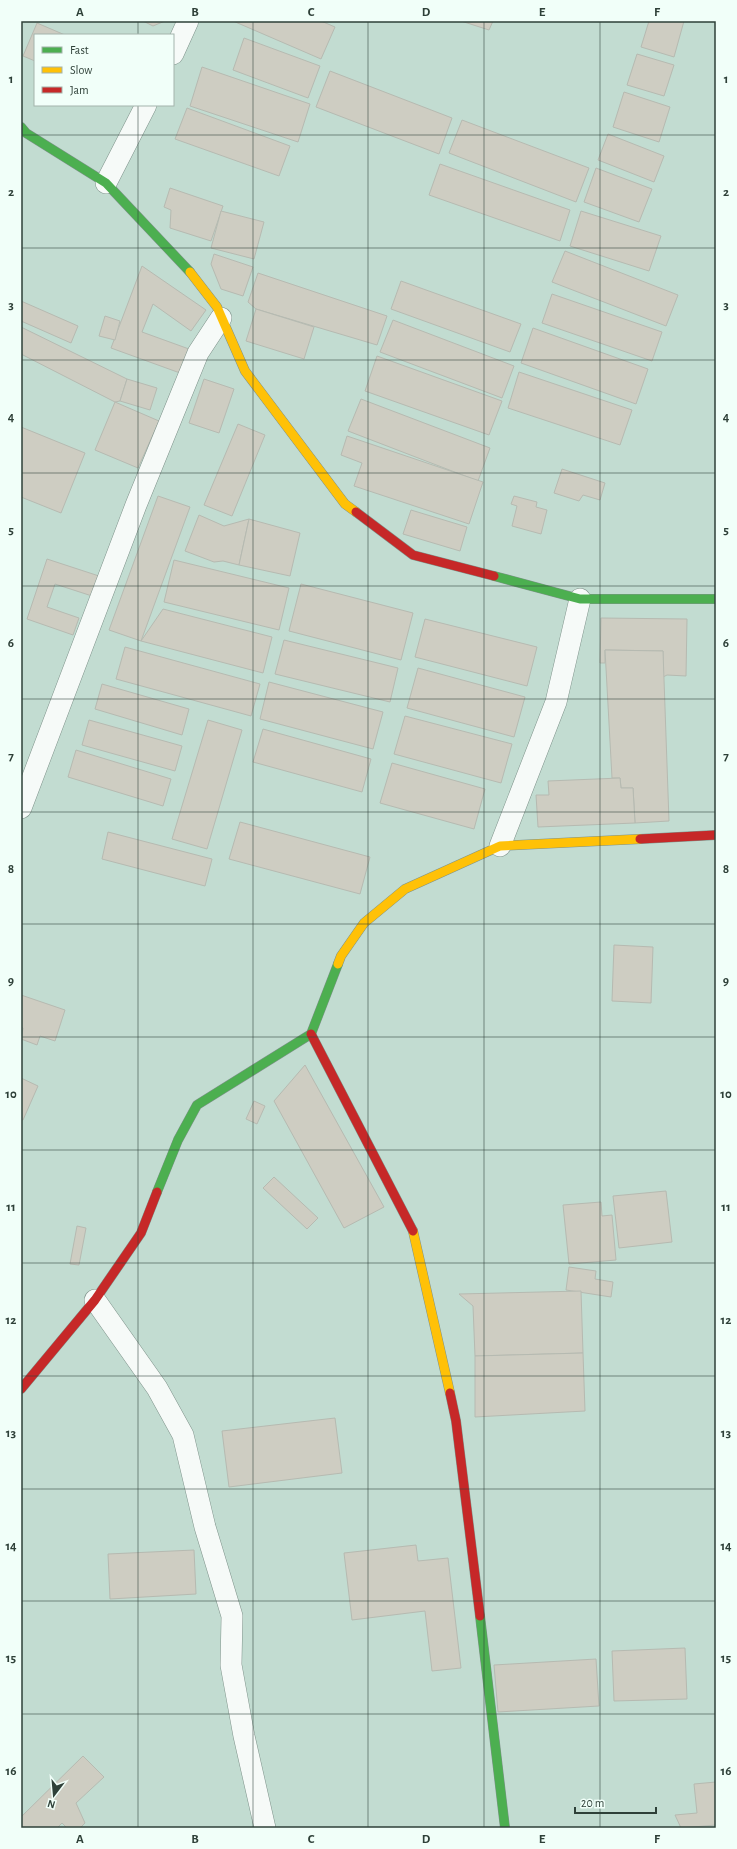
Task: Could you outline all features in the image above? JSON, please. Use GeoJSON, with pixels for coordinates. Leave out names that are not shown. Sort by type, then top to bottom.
{"type":"FeatureCollection","features":[{"type":"Feature","properties":{"kind":"street"},"geometry":{"type":"LineString","coordinates":[[174,52],[188,21]]}},
{"type":"Feature","properties":{"kind":"street"},"geometry":{"type":"LineString","coordinates":[[106,183],[145,106]]}},
{"type":"Feature","properties":{"kind":"street"},"geometry":{"type":"LineString","coordinates":[[21,127],[26,132],[106,183],[185,266],[217,307],[245,371],[345,504],[413,555],[580,598],[716,598]]}},
{"type":"Feature","properties":{"kind":"street"},"geometry":{"type":"LineString","coordinates":[[21,808],[136,505],[198,353],[221,318]]}},
{"type":"Feature","properties":{"kind":"street"},"geometry":{"type":"LineString","coordinates":[[500,846],[556,702],[580,598]]}},
{"type":"Feature","properties":{"kind":"street"},"geometry":{"type":"LineString","coordinates":[[21,1389],[95,1300],[141,1232],[178,1140],[197,1106],[311,1034],[341,956],[364,923],[405,889],[500,846],[716,835]]}},
{"type":"Feature","properties":{"kind":"street"},"geometry":{"type":"LineString","coordinates":[[311,1034],[415,1234],[456,1421],[505,1828]]}},
{"type":"Feature","properties":{"kind":"street"},"geometry":{"type":"LineString","coordinates":[[95,1300],[157,1388],[183,1435],[205,1527],[232,1616],[231,1664],[244,1736],[265,1828]]}},
{"type":"Feature","properties":{"kind":"building"},"geometry":{"type":"Polygon","coordinates":[[[143,21],[165,21],[153,26],[143,21]]]}},
{"type":"Feature","properties":{"kind":"building"},"geometry":{"type":"Polygon","coordinates":[[[233,21],[321,21],[335,27],[321,59],[233,21]]]}},
{"type":"Feature","properties":{"kind":"building"},"geometry":{"type":"Polygon","coordinates":[[[461,21],[493,21],[489,30],[461,21]]]}},
{"type":"Feature","properties":{"kind":"building"},"geometry":{"type":"Polygon","coordinates":[[[649,21],[684,21],[674,57],[641,47],[649,21]]]}},
{"type":"Feature","properties":{"kind":"building"},"geometry":{"type":"Polygon","coordinates":[[[37,23],[63,34],[34,34],[34,61],[23,56],[37,23]]]}},
{"type":"Feature","properties":{"kind":"building"},"geometry":{"type":"Polygon","coordinates":[[[244,38],[320,66],[308,98],[233,70],[244,38]]]}},
{"type":"Feature","properties":{"kind":"building"},"geometry":{"type":"Polygon","coordinates":[[[637,54],[674,65],[664,96],[627,85],[637,54]]]}},
{"type":"Feature","properties":{"kind":"building"},"geometry":{"type":"Polygon","coordinates":[[[202,67],[310,104],[298,142],[190,106],[202,67]]]}},
{"type":"Feature","properties":{"kind":"building"},"geometry":{"type":"Polygon","coordinates":[[[330,71],[452,118],[439,154],[316,107],[330,71]]]}},
{"type":"Feature","properties":{"kind":"building"},"geometry":{"type":"Polygon","coordinates":[[[624,92],[670,107],[659,142],[613,127],[624,92]]]}},
{"type":"Feature","properties":{"kind":"building"},"geometry":{"type":"Polygon","coordinates":[[[187,108],[290,146],[279,176],[175,139],[187,108]]]}},
{"type":"Feature","properties":{"kind":"building"},"geometry":{"type":"Polygon","coordinates":[[[462,120],[589,168],[576,202],[449,153],[462,120]]]}},
{"type":"Feature","properties":{"kind":"building"},"geometry":{"type":"Polygon","coordinates":[[[608,134],[664,156],[654,182],[598,160],[608,134]]]}},
{"type":"Feature","properties":{"kind":"building"},"geometry":{"type":"Polygon","coordinates":[[[440,164],[570,210],[560,241],[429,195],[440,164]]]}},
{"type":"Feature","properties":{"kind":"building"},"geometry":{"type":"Polygon","coordinates":[[[596,168],[652,189],[639,222],[584,202],[596,168]]]}},
{"type":"Feature","properties":{"kind":"building"},"geometry":{"type":"Polygon","coordinates":[[[170,188],[223,206],[211,241],[170,228],[171,210],[164,207],[170,188]]]}},
{"type":"Feature","properties":{"kind":"building"},"geometry":{"type":"Polygon","coordinates":[[[221,211],[264,222],[254,259],[211,248],[221,211]]]}},
{"type":"Feature","properties":{"kind":"building"},"geometry":{"type":"Polygon","coordinates":[[[581,211],[661,236],[649,271],[570,246],[581,211]]]}},
{"type":"Feature","properties":{"kind":"building"},"geometry":{"type":"Polygon","coordinates":[[[565,251],[678,295],[666,326],[552,282],[565,251]]]}},
{"type":"Feature","properties":{"kind":"building"},"geometry":{"type":"Polygon","coordinates":[[[214,254],[253,267],[243,296],[221,289],[211,264],[214,254]]]}},
{"type":"Feature","properties":{"kind":"building"},"geometry":{"type":"Polygon","coordinates":[[[142,266],[206,310],[191,331],[153,304],[142,332],[189,349],[180,373],[111,348],[142,266]]]}},
{"type":"Feature","properties":{"kind":"building"},"geometry":{"type":"Polygon","coordinates":[[[258,273],[387,316],[377,345],[256,309],[248,302],[258,273]]]}},
{"type":"Feature","properties":{"kind":"building"},"geometry":{"type":"Polygon","coordinates":[[[401,281],[521,324],[510,352],[391,309],[401,281]]]}},
{"type":"Feature","properties":{"kind":"building"},"geometry":{"type":"Polygon","coordinates":[[[552,294],[662,332],[652,361],[542,323],[552,294]]]}},
{"type":"Feature","properties":{"kind":"building"},"geometry":{"type":"Polygon","coordinates":[[[21,301],[78,326],[71,343],[21,321],[21,301]]]}},
{"type":"Feature","properties":{"kind":"building"},"geometry":{"type":"Polygon","coordinates":[[[256,309],[314,327],[304,359],[246,341],[256,309]]]}},
{"type":"Feature","properties":{"kind":"building"},"geometry":{"type":"Polygon","coordinates":[[[105,316],[120,321],[115,340],[99,336],[105,316]]]}},
{"type":"Feature","properties":{"kind":"building"},"geometry":{"type":"Polygon","coordinates":[[[393,320],[514,366],[502,398],[380,352],[393,320]]]}},
{"type":"Feature","properties":{"kind":"building"},"geometry":{"type":"Polygon","coordinates":[[[21,327],[127,379],[120,401],[115,402],[21,354],[21,327]]]}},
{"type":"Feature","properties":{"kind":"building"},"geometry":{"type":"Polygon","coordinates":[[[533,328],[648,369],[636,404],[521,363],[533,328]]]}},
{"type":"Feature","properties":{"kind":"building"},"geometry":{"type":"Polygon","coordinates":[[[377,356],[502,401],[489,435],[365,391],[377,356]]]}},
{"type":"Feature","properties":{"kind":"building"},"geometry":{"type":"Polygon","coordinates":[[[519,372],[632,410],[620,445],[508,408],[519,372]]]}},
{"type":"Feature","properties":{"kind":"building"},"geometry":{"type":"Polygon","coordinates":[[[127,379],[157,388],[150,410],[120,401],[127,379]]]}},
{"type":"Feature","properties":{"kind":"building"},"geometry":{"type":"Polygon","coordinates":[[[204,379],[234,389],[219,433],[189,423],[204,379]]]}},
{"type":"Feature","properties":{"kind":"building"},"geometry":{"type":"Polygon","coordinates":[[[361,399],[490,448],[478,481],[348,431],[361,399]]]}},
{"type":"Feature","properties":{"kind":"building"},"geometry":{"type":"Polygon","coordinates":[[[115,402],[159,421],[138,468],[95,450],[115,402]]]}},
{"type":"Feature","properties":{"kind":"building"},"geometry":{"type":"Polygon","coordinates":[[[238,424],[265,435],[232,516],[204,505],[238,424]]]}},
{"type":"Feature","properties":{"kind":"building"},"geometry":{"type":"Polygon","coordinates":[[[21,427],[85,453],[61,513],[21,497],[21,427]]]}},
{"type":"Feature","properties":{"kind":"building"},"geometry":{"type":"Polygon","coordinates":[[[347,436],[483,482],[469,524],[354,486],[362,463],[341,455],[347,436]]]}},
{"type":"Feature","properties":{"kind":"building"},"geometry":{"type":"Polygon","coordinates":[[[562,469],[605,483],[600,500],[583,495],[579,501],[554,493],[562,469]]]}},
{"type":"Feature","properties":{"kind":"building"},"geometry":{"type":"Polygon","coordinates":[[[158,496],[190,507],[141,641],[109,630],[158,496]]]}},
{"type":"Feature","properties":{"kind":"building"},"geometry":{"type":"Polygon","coordinates":[[[514,496],[537,502],[536,507],[547,510],[541,534],[512,526],[517,506],[511,504],[514,496]]]}},
{"type":"Feature","properties":{"kind":"building"},"geometry":{"type":"Polygon","coordinates":[[[411,510],[467,527],[460,551],[403,534],[411,510]]]}},
{"type":"Feature","properties":{"kind":"building"},"geometry":{"type":"Polygon","coordinates":[[[199,515],[224,526],[249,519],[239,565],[223,561],[214,562],[185,551],[199,515]]]}},
{"type":"Feature","properties":{"kind":"building"},"geometry":{"type":"Polygon","coordinates":[[[249,519],[300,533],[290,576],[239,565],[249,519]]]}},
{"type":"Feature","properties":{"kind":"building"},"geometry":{"type":"Polygon","coordinates":[[[47,559],[99,576],[92,596],[55,584],[47,607],[79,618],[73,635],[27,619],[47,559]]]}},
{"type":"Feature","properties":{"kind":"building"},"geometry":{"type":"Polygon","coordinates":[[[174,560],[289,588],[279,630],[164,602],[174,560]]]}},
{"type":"Feature","properties":{"kind":"building"},"geometry":{"type":"Polygon","coordinates":[[[301,584],[413,613],[401,660],[289,631],[301,584]]]}},
{"type":"Feature","properties":{"kind":"building"},"geometry":{"type":"Polygon","coordinates":[[[163,609],[272,637],[263,673],[141,641],[163,609]]]}},
{"type":"Feature","properties":{"kind":"building"},"geometry":{"type":"Polygon","coordinates":[[[601,618],[687,619],[686,676],[667,675],[663,677],[663,651],[605,650],[605,663],[600,663],[601,618]]]}},
{"type":"Feature","properties":{"kind":"building"},"geometry":{"type":"Polygon","coordinates":[[[425,619],[537,647],[527,686],[415,657],[425,619]]]}},
{"type":"Feature","properties":{"kind":"building"},"geometry":{"type":"Polygon","coordinates":[[[284,640],[398,668],[390,702],[275,674],[284,640]]]}},
{"type":"Feature","properties":{"kind":"building"},"geometry":{"type":"Polygon","coordinates":[[[125,647],[260,684],[251,716],[116,679],[125,647]]]}},
{"type":"Feature","properties":{"kind":"building"},"geometry":{"type":"Polygon","coordinates":[[[605,650],[663,651],[669,821],[635,823],[633,788],[621,788],[620,778],[612,778],[605,650]]]}},
{"type":"Feature","properties":{"kind":"building"},"geometry":{"type":"Polygon","coordinates":[[[418,668],[525,697],[514,737],[407,708],[418,668]]]}},
{"type":"Feature","properties":{"kind":"building"},"geometry":{"type":"Polygon","coordinates":[[[269,682],[383,712],[373,749],[260,719],[269,682]]]}},
{"type":"Feature","properties":{"kind":"building"},"geometry":{"type":"Polygon","coordinates":[[[102,684],[189,709],[182,735],[95,709],[102,684]]]}},
{"type":"Feature","properties":{"kind":"building"},"geometry":{"type":"Polygon","coordinates":[[[405,716],[512,744],[501,783],[394,754],[405,716]]]}},
{"type":"Feature","properties":{"kind":"building"},"geometry":{"type":"Polygon","coordinates":[[[89,720],[182,746],[175,771],[82,745],[89,720]]]}},
{"type":"Feature","properties":{"kind":"building"},"geometry":{"type":"Polygon","coordinates":[[[208,720],[242,730],[207,849],[172,839],[208,720]]]}},
{"type":"Feature","properties":{"kind":"building"},"geometry":{"type":"Polygon","coordinates":[[[263,729],[371,759],[362,792],[253,762],[263,729]]]}},
{"type":"Feature","properties":{"kind":"building"},"geometry":{"type":"Polygon","coordinates":[[[76,750],[171,779],[163,806],[68,777],[76,750]]]}},
{"type":"Feature","properties":{"kind":"building"},"geometry":{"type":"Polygon","coordinates":[[[392,763],[485,789],[474,829],[380,803],[392,763]]]}},
{"type":"Feature","properties":{"kind":"building"},"geometry":{"type":"Polygon","coordinates":[[[620,778],[621,788],[633,788],[635,823],[538,827],[536,795],[549,795],[548,781],[620,778]]]}},
{"type":"Feature","properties":{"kind":"building"},"geometry":{"type":"Polygon","coordinates":[[[240,822],[370,857],[360,894],[229,859],[240,822]]]}},
{"type":"Feature","properties":{"kind":"building"},"geometry":{"type":"Polygon","coordinates":[[[108,832],[212,859],[205,886],[102,859],[108,832]]]}},
{"type":"Feature","properties":{"kind":"building"},"geometry":{"type":"Polygon","coordinates":[[[614,945],[653,947],[651,1003],[612,1001],[614,945]]]}},
{"type":"Feature","properties":{"kind":"building"},"geometry":{"type":"Polygon","coordinates":[[[21,995],[65,1010],[55,1041],[40,1036],[37,1045],[21,1039],[23,1028],[21,1027],[21,995]]]}},
{"type":"Feature","properties":{"kind":"building"},"geometry":{"type":"Polygon","coordinates":[[[305,1065],[384,1207],[344,1228],[274,1101],[305,1065]]]}},
{"type":"Feature","properties":{"kind":"building"},"geometry":{"type":"Polygon","coordinates":[[[21,1078],[38,1086],[23,1120],[21,1120],[21,1078]]]}},
{"type":"Feature","properties":{"kind":"building"},"geometry":{"type":"Polygon","coordinates":[[[254,1101],[265,1106],[257,1124],[246,1119],[254,1101]]]}},
{"type":"Feature","properties":{"kind":"building"},"geometry":{"type":"Polygon","coordinates":[[[274,1177],[318,1218],[307,1229],[263,1188],[274,1177]]]}},
{"type":"Feature","properties":{"kind":"building"},"geometry":{"type":"Polygon","coordinates":[[[666,1191],[672,1242],[619,1248],[613,1196],[666,1191]]]}},
{"type":"Feature","properties":{"kind":"building"},"geometry":{"type":"Polygon","coordinates":[[[601,1202],[602,1216],[612,1215],[616,1260],[569,1264],[563,1205],[601,1202]]]}},
{"type":"Feature","properties":{"kind":"building"},"geometry":{"type":"Polygon","coordinates":[[[77,1226],[86,1228],[79,1265],[70,1264],[77,1226]]]}},
{"type":"Feature","properties":{"kind":"building"},"geometry":{"type":"Polygon","coordinates":[[[569,1267],[596,1271],[595,1279],[613,1282],[611,1297],[566,1290],[569,1267]]]}},
{"type":"Feature","properties":{"kind":"building"},"geometry":{"type":"Polygon","coordinates":[[[581,1291],[583,1353],[475,1356],[473,1306],[459,1294],[581,1291]]]}},
{"type":"Feature","properties":{"kind":"building"},"geometry":{"type":"Polygon","coordinates":[[[583,1353],[585,1411],[475,1417],[475,1356],[583,1353]]]}},
{"type":"Feature","properties":{"kind":"building"},"geometry":{"type":"Polygon","coordinates":[[[335,1418],[342,1473],[229,1487],[222,1431],[335,1418]]]}},
{"type":"Feature","properties":{"kind":"building"},"geometry":{"type":"Polygon","coordinates":[[[416,1545],[418,1561],[448,1558],[461,1668],[432,1671],[425,1611],[352,1620],[344,1553],[416,1545]]]}},
{"type":"Feature","properties":{"kind":"building"},"geometry":{"type":"Polygon","coordinates":[[[194,1550],[196,1594],[110,1599],[108,1554],[194,1550]]]}},
{"type":"Feature","properties":{"kind":"building"},"geometry":{"type":"Polygon","coordinates":[[[685,1648],[687,1699],[614,1701],[612,1651],[685,1648]]]}},
{"type":"Feature","properties":{"kind":"building"},"geometry":{"type":"Polygon","coordinates":[[[596,1659],[599,1706],[498,1712],[494,1665],[596,1659]]]}},
{"type":"Feature","properties":{"kind":"building"},"geometry":{"type":"Polygon","coordinates":[[[83,1756],[104,1777],[76,1803],[85,1823],[80,1828],[67,1828],[62,1823],[57,1828],[21,1828],[21,1817],[83,1756]]]}},
{"type":"Feature","properties":{"kind":"building"},"geometry":{"type":"Polygon","coordinates":[[[716,1782],[716,1825],[681,1828],[675,1815],[697,1813],[694,1784],[716,1782]]]}},
{"type":"Feature","properties":{"kind":"traffic: fast"},"geometry":{"type":"LineString","coordinates":[[21,127],[26,133],[106,183],[190,272]]}},
{"type":"Feature","properties":{"kind":"traffic: fast"},"geometry":{"type":"LineString","coordinates":[[494,576],[580,599],[716,599]]}},
{"type":"Feature","properties":{"kind":"traffic: fast"},"geometry":{"type":"LineString","coordinates":[[157,1192],[178,1140],[197,1105],[311,1034],[338,964]]}},
{"type":"Feature","properties":{"kind":"traffic: fast"},"geometry":{"type":"LineString","coordinates":[[480,1616],[505,1828]]}},
{"type":"Feature","properties":{"kind":"traffic: slow"},"geometry":{"type":"LineString","coordinates":[[190,272],[217,307],[245,371],[345,504],[356,512]]}},
{"type":"Feature","properties":{"kind":"traffic: slow"},"geometry":{"type":"LineString","coordinates":[[338,964],[341,956],[364,923],[405,889],[500,846],[640,839]]}},
{"type":"Feature","properties":{"kind":"traffic: slow"},"geometry":{"type":"LineString","coordinates":[[413,1231],[450,1393]]}},
{"type":"Feature","properties":{"kind":"traffic: jam"},"geometry":{"type":"LineString","coordinates":[[356,512],[413,555],[494,576]]}},
{"type":"Feature","properties":{"kind":"traffic: jam"},"geometry":{"type":"LineString","coordinates":[[640,839],[716,835]]}},
{"type":"Feature","properties":{"kind":"traffic: jam"},"geometry":{"type":"LineString","coordinates":[[311,1034],[413,1231]]}},
{"type":"Feature","properties":{"kind":"traffic: jam"},"geometry":{"type":"LineString","coordinates":[[21,1389],[95,1300],[141,1233],[157,1192]]}},
{"type":"Feature","properties":{"kind":"traffic: jam"},"geometry":{"type":"LineString","coordinates":[[450,1393],[456,1421],[480,1616]]}}]}
